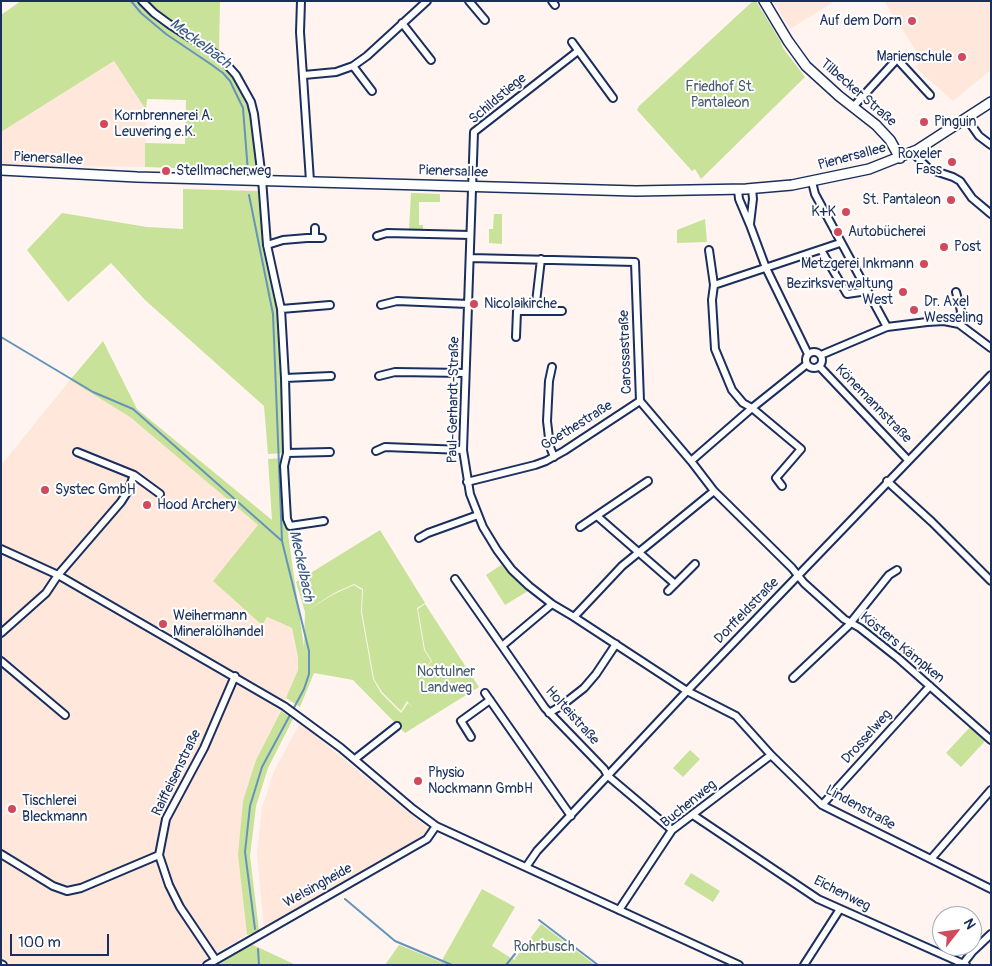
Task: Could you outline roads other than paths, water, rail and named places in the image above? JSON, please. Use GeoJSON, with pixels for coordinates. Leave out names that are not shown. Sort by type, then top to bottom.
{"type":"FeatureCollection","features":[{"type":"Feature","properties":{"kind":"main road","name":"Tilbecker Straße"},"geometry":{"type":"LineString","coordinates":[[764,1],[796,54],[806,66],[823,83],[876,125],[887,136],[900,158]]}},
{"type":"Feature","properties":{"kind":"main road","name":"Pienersallee"},"geometry":{"type":"LineString","coordinates":[[1,170],[137,177],[262,179],[636,191],[738,190],[812,182],[859,172],[900,158],[991,102]]}},
{"type":"Feature","properties":{"kind":"street"},"geometry":{"type":"LineString","coordinates":[[142,1],[169,24],[220,57],[236,75],[245,90],[254,114],[262,179],[267,245],[282,309],[286,453],[284,466],[287,519],[290,526],[324,521]]}},
{"type":"Feature","properties":{"kind":"street"},"geometry":{"type":"LineString","coordinates":[[301,1],[300,32],[310,182]]}},
{"type":"Feature","properties":{"kind":"street"},"geometry":{"type":"LineString","coordinates":[[422,1],[427,2]]}},
{"type":"Feature","properties":{"kind":"street"},"geometry":{"type":"LineString","coordinates":[[469,1],[485,20]]}},
{"type":"Feature","properties":{"kind":"street"},"geometry":{"type":"LineString","coordinates":[[304,76],[336,72],[353,66],[367,56],[427,2]]}},
{"type":"Feature","properties":{"kind":"street"},"geometry":{"type":"LineString","coordinates":[[402,23],[431,60]]}},
{"type":"Feature","properties":{"kind":"street"},"geometry":{"type":"LineString","coordinates":[[572,42],[613,98]]}},
{"type":"Feature","properties":{"kind":"street","name":"Schildstiege"},"geometry":{"type":"LineString","coordinates":[[471,186],[474,132],[578,50]]}},
{"type":"Feature","properties":{"kind":"street"},"geometry":{"type":"LineString","coordinates":[[853,106],[897,58],[930,95]]}},
{"type":"Feature","properties":{"kind":"street"},"geometry":{"type":"LineString","coordinates":[[353,66],[372,91]]}},
{"type":"Feature","properties":{"kind":"street"},"geometry":{"type":"LineString","coordinates":[[966,119],[979,136],[991,145]]}},
{"type":"Feature","properties":{"kind":"street"},"geometry":{"type":"LineString","coordinates":[[912,152],[930,169],[960,181],[977,203],[991,214]]}},
{"type":"Feature","properties":{"kind":"street"},"geometry":{"type":"LineString","coordinates":[[812,182],[815,194],[840,243],[887,327]]}},
{"type":"Feature","properties":{"kind":"street","name":"Paul-Gerhardt-Straße"},"geometry":{"type":"LineString","coordinates":[[471,186],[463,450],[467,482],[478,515],[490,539],[512,570],[528,586],[552,604],[574,616],[687,691]]}},
{"type":"Feature","properties":{"kind":"street"},"geometry":{"type":"LineString","coordinates":[[750,225],[753,199],[752,188]]}},
{"type":"Feature","properties":{"kind":"street"},"geometry":{"type":"LineString","coordinates":[[738,190],[739,199],[766,268],[808,354],[807,364],[812,368],[819,366],[822,361],[821,354]]}},
{"type":"Feature","properties":{"kind":"street"},"geometry":{"type":"LineString","coordinates":[[267,245],[283,240],[318,238],[315,228]]}},
{"type":"Feature","properties":{"kind":"street"},"geometry":{"type":"LineString","coordinates":[[377,236],[386,233],[470,235]]}},
{"type":"Feature","properties":{"kind":"street"},"geometry":{"type":"LineString","coordinates":[[714,286],[840,243]]}},
{"type":"Feature","properties":{"kind":"street"},"geometry":{"type":"LineString","coordinates":[[709,250],[714,286],[712,300],[715,349],[732,390],[743,403],[752,408],[801,449],[776,478],[782,486]]}},
{"type":"Feature","properties":{"kind":"street"},"geometry":{"type":"LineString","coordinates":[[821,250],[847,294],[867,291]]}},
{"type":"Feature","properties":{"kind":"street","name":"Carossastraße"},"geometry":{"type":"LineString","coordinates":[[470,258],[635,262],[640,401],[714,491],[798,576]]}},
{"type":"Feature","properties":{"kind":"street"},"geometry":{"type":"LineString","coordinates":[[535,311],[541,259]]}},
{"type":"Feature","properties":{"kind":"street"},"geometry":{"type":"LineString","coordinates":[[956,292],[961,311],[958,324]]}},
{"type":"Feature","properties":{"kind":"street"},"geometry":{"type":"LineString","coordinates":[[381,304],[397,302],[468,304]]}},
{"type":"Feature","properties":{"kind":"street"},"geometry":{"type":"LineString","coordinates":[[282,309],[330,305]]}},
{"type":"Feature","properties":{"kind":"street"},"geometry":{"type":"LineString","coordinates":[[516,338],[517,311],[562,311]]}},
{"type":"Feature","properties":{"kind":"street"},"geometry":{"type":"LineString","coordinates":[[808,354],[815,351],[821,354],[887,327],[926,322],[958,324],[991,348]]}},
{"type":"Feature","properties":{"kind":"street"},"geometry":{"type":"LineString","coordinates":[[691,461],[752,408],[807,364]]}},
{"type":"Feature","properties":{"kind":"street","name":"Könemannstraße"},"geometry":{"type":"LineString","coordinates":[[819,366],[908,460]]}},
{"type":"Feature","properties":{"kind":"street"},"geometry":{"type":"LineString","coordinates":[[552,367],[548,380],[547,421],[550,447],[554,457]]}},
{"type":"Feature","properties":{"kind":"street"},"geometry":{"type":"LineString","coordinates":[[379,376],[395,372],[465,373]]}},
{"type":"Feature","properties":{"kind":"street","name":"Dorffeldstraße"},"geometry":{"type":"LineString","coordinates":[[526,867],[531,858],[687,691],[991,375]]}},
{"type":"Feature","properties":{"kind":"street"},"geometry":{"type":"LineString","coordinates":[[285,378],[331,376]]}},
{"type":"Feature","properties":{"kind":"street","name":"Goethestraße"},"geometry":{"type":"LineString","coordinates":[[467,482],[534,465],[554,457],[640,401]]}},
{"type":"Feature","properties":{"kind":"street"},"geometry":{"type":"LineString","coordinates":[[376,451],[385,447],[463,450]]}},
{"type":"Feature","properties":{"kind":"street"},"geometry":{"type":"LineString","coordinates":[[77,452],[134,475],[160,494]]}},
{"type":"Feature","properties":{"kind":"street"},"geometry":{"type":"LineString","coordinates":[[286,453],[330,452]]}},
{"type":"Feature","properties":{"kind":"street"},"geometry":{"type":"LineString","coordinates":[[1,633],[46,593],[58,575],[121,502],[128,491],[134,475]]}},
{"type":"Feature","properties":{"kind":"street"},"geometry":{"type":"LineString","coordinates":[[580,527],[648,481]]}},
{"type":"Feature","properties":{"kind":"street"},"geometry":{"type":"LineString","coordinates":[[887,481],[940,529],[991,581]]}},
{"type":"Feature","properties":{"kind":"street"},"geometry":{"type":"LineString","coordinates":[[574,616],[622,566],[714,491]]}},
{"type":"Feature","properties":{"kind":"street"},"geometry":{"type":"LineString","coordinates":[[419,538],[478,515]]}},
{"type":"Feature","properties":{"kind":"street"},"geometry":{"type":"LineString","coordinates":[[597,516],[675,584]]}},
{"type":"Feature","properties":{"kind":"street"},"geometry":{"type":"LineString","coordinates":[[1,549],[58,575],[287,707],[355,759],[413,809],[436,826],[739,965]]}},
{"type":"Feature","properties":{"kind":"street"},"geometry":{"type":"LineString","coordinates":[[668,591],[695,564]]}},
{"type":"Feature","properties":{"kind":"street"},"geometry":{"type":"LineString","coordinates":[[793,678],[848,626],[889,575],[897,570]]}},
{"type":"Feature","properties":{"kind":"street","name":"Kösters Kämpken"},"geometry":{"type":"LineString","coordinates":[[798,576],[826,603],[892,653],[991,740]]}},
{"type":"Feature","properties":{"kind":"street","name":"Holteistraße"},"geometry":{"type":"LineString","coordinates":[[455,579],[550,713],[604,769],[608,776]]}},
{"type":"Feature","properties":{"kind":"street"},"geometry":{"type":"LineString","coordinates":[[502,646],[552,604]]}},
{"type":"Feature","properties":{"kind":"street"},"geometry":{"type":"LineString","coordinates":[[550,713],[584,688],[604,664],[616,644]]}},
{"type":"Feature","properties":{"kind":"street"},"geometry":{"type":"LineString","coordinates":[[1,661],[65,715]]}},
{"type":"Feature","properties":{"kind":"street","name":"Raiffeisenstraße"},"geometry":{"type":"LineString","coordinates":[[215,960],[180,906],[169,885],[159,855],[166,819],[204,748],[234,676]]}},
{"type":"Feature","properties":{"kind":"street","name":"Drosselweg"},"geometry":{"type":"LineString","coordinates":[[822,805],[930,686]]}},
{"type":"Feature","properties":{"kind":"street","name":"Lindenstraße"},"geometry":{"type":"LineString","coordinates":[[687,691],[736,716],[771,756],[822,805],[991,889]]}},
{"type":"Feature","properties":{"kind":"street"},"geometry":{"type":"LineString","coordinates":[[486,693],[571,816]]}},
{"type":"Feature","properties":{"kind":"street"},"geometry":{"type":"LineString","coordinates":[[471,737],[461,721],[490,700]]}},
{"type":"Feature","properties":{"kind":"street"},"geometry":{"type":"LineString","coordinates":[[355,759],[397,726]]}},
{"type":"Feature","properties":{"kind":"street","name":"Buchenweg"},"geometry":{"type":"LineString","coordinates":[[619,910],[672,830],[771,756]]}},
{"type":"Feature","properties":{"kind":"street"},"geometry":{"type":"LineString","coordinates":[[608,776],[672,830]]}},
{"type":"Feature","properties":{"kind":"street"},"geometry":{"type":"LineString","coordinates":[[931,859],[991,790]]}},
{"type":"Feature","properties":{"kind":"street","name":"Eichenweg"},"geometry":{"type":"LineString","coordinates":[[693,815],[818,899],[964,964]]}},
{"type":"Feature","properties":{"kind":"street","name":"Welsingheide"},"geometry":{"type":"LineString","coordinates":[[207,965],[427,839],[436,826]]}},
{"type":"Feature","properties":{"kind":"street"},"geometry":{"type":"LineString","coordinates":[[1,854],[53,886],[68,891],[81,888],[159,855]]}},
{"type":"Feature","properties":{"kind":"street"},"geometry":{"type":"LineString","coordinates":[[804,965],[840,909]]}},
{"type":"Feature","properties":{"kind":"street"},"geometry":{"type":"LineString","coordinates":[[964,964],[991,934]]}},
{"type":"Feature","properties":{"kind":"waterway","name":"Meckelbach"},"geometry":{"type":"LineString","coordinates":[[131,1],[141,13],[166,34],[223,73],[230,81],[243,108],[248,172]]}},
{"type":"Feature","properties":{"kind":"waterway","name":"Meckelbach"},"geometry":{"type":"LineString","coordinates":[[249,195],[273,314],[282,541],[309,651],[309,674],[304,689],[262,767],[250,806],[245,852],[255,929]]}},
{"type":"Feature","properties":{"kind":"waterway"},"geometry":{"type":"LineString","coordinates":[[1,337],[93,392],[133,409],[282,541]]}},
{"type":"Feature","properties":{"kind":"waterway"},"geometry":{"type":"LineString","coordinates":[[345,899],[395,941],[452,965]]}},
{"type":"Feature","properties":{"kind":"waterway"},"geometry":{"type":"LineString","coordinates":[[539,920],[598,965]]}},
{"type":"Feature","properties":{"kind":"waterway","name":"Meckelbach"},"geometry":{"type":"LineString","coordinates":[[258,949],[259,965]]}},
{"type":"Feature","properties":{"kind":"waterway"},"geometry":{"type":"LineString","coordinates":[[506,965],[515,954]]}},
{"type":"Feature","properties":{"kind":"place","name":"Auf dem Dorn"},"geometry":{"type":"Point","coordinates":[912,21]}},
{"type":"Feature","properties":{"kind":"place","name":"Marienschule"},"geometry":{"type":"Point","coordinates":[962,57]}},
{"type":"Feature","properties":{"kind":"place","name":"Pinguin"},"geometry":{"type":"Point","coordinates":[924,122]}},
{"type":"Feature","properties":{"kind":"place","name":"Kornbrennerei A. Leuvering e.K."},"geometry":{"type":"Point","coordinates":[104,124]}},
{"type":"Feature","properties":{"kind":"place","name":"Roxeler Fass"},"geometry":{"type":"Point","coordinates":[952,162]}},
{"type":"Feature","properties":{"kind":"place","name":"Stellmacherweg"},"geometry":{"type":"Point","coordinates":[166,171]}},
{"type":"Feature","properties":{"kind":"place","name":"St. Pantaleon"},"geometry":{"type":"Point","coordinates":[951,200]}},
{"type":"Feature","properties":{"kind":"place","name":"K+K"},"geometry":{"type":"Point","coordinates":[846,212]}},
{"type":"Feature","properties":{"kind":"place","name":"Autobücherei"},"geometry":{"type":"Point","coordinates":[838,232]}},
{"type":"Feature","properties":{"kind":"place","name":"Post"},"geometry":{"type":"Point","coordinates":[944,247]}},
{"type":"Feature","properties":{"kind":"place","name":"Metzgerei Inkmann"},"geometry":{"type":"Point","coordinates":[924,264]}},
{"type":"Feature","properties":{"kind":"place","name":"Bezirksverwaltung West"},"geometry":{"type":"Point","coordinates":[903,292]}},
{"type":"Feature","properties":{"kind":"place","name":"Nicolaikirche"},"geometry":{"type":"Point","coordinates":[474,304]}},
{"type":"Feature","properties":{"kind":"place","name":"Dr. Axel Wesseling"},"geometry":{"type":"Point","coordinates":[914,310]}},
{"type":"Feature","properties":{"kind":"place","name":"Systec GmbH"},"geometry":{"type":"Point","coordinates":[45,490]}},
{"type":"Feature","properties":{"kind":"place","name":"Hood Archery"},"geometry":{"type":"Point","coordinates":[147,505]}},
{"type":"Feature","properties":{"kind":"place","name":"Weihermann Mineralölhandel"},"geometry":{"type":"Point","coordinates":[163,624]}},
{"type":"Feature","properties":{"kind":"place","name":"Physio Nockmann GmbH"},"geometry":{"type":"Point","coordinates":[418,781]}},
{"type":"Feature","properties":{"kind":"place","name":"Tischlerei Bleckmann"},"geometry":{"type":"Point","coordinates":[12,809]}},
{"type":"Feature","properties":{"kind":"park label","name":"Friedhof St. Pantaleon"},"geometry":{"type":"Point","coordinates":[720,95]}},
{"type":"Feature","properties":{"kind":"park label","name":"Nottulner Landweg"},"geometry":{"type":"Point","coordinates":[446,680]}},
{"type":"Feature","properties":{"kind":"park label","name":"Rohrbusch"},"geometry":{"type":"Point","coordinates":[544,947]}}]}
